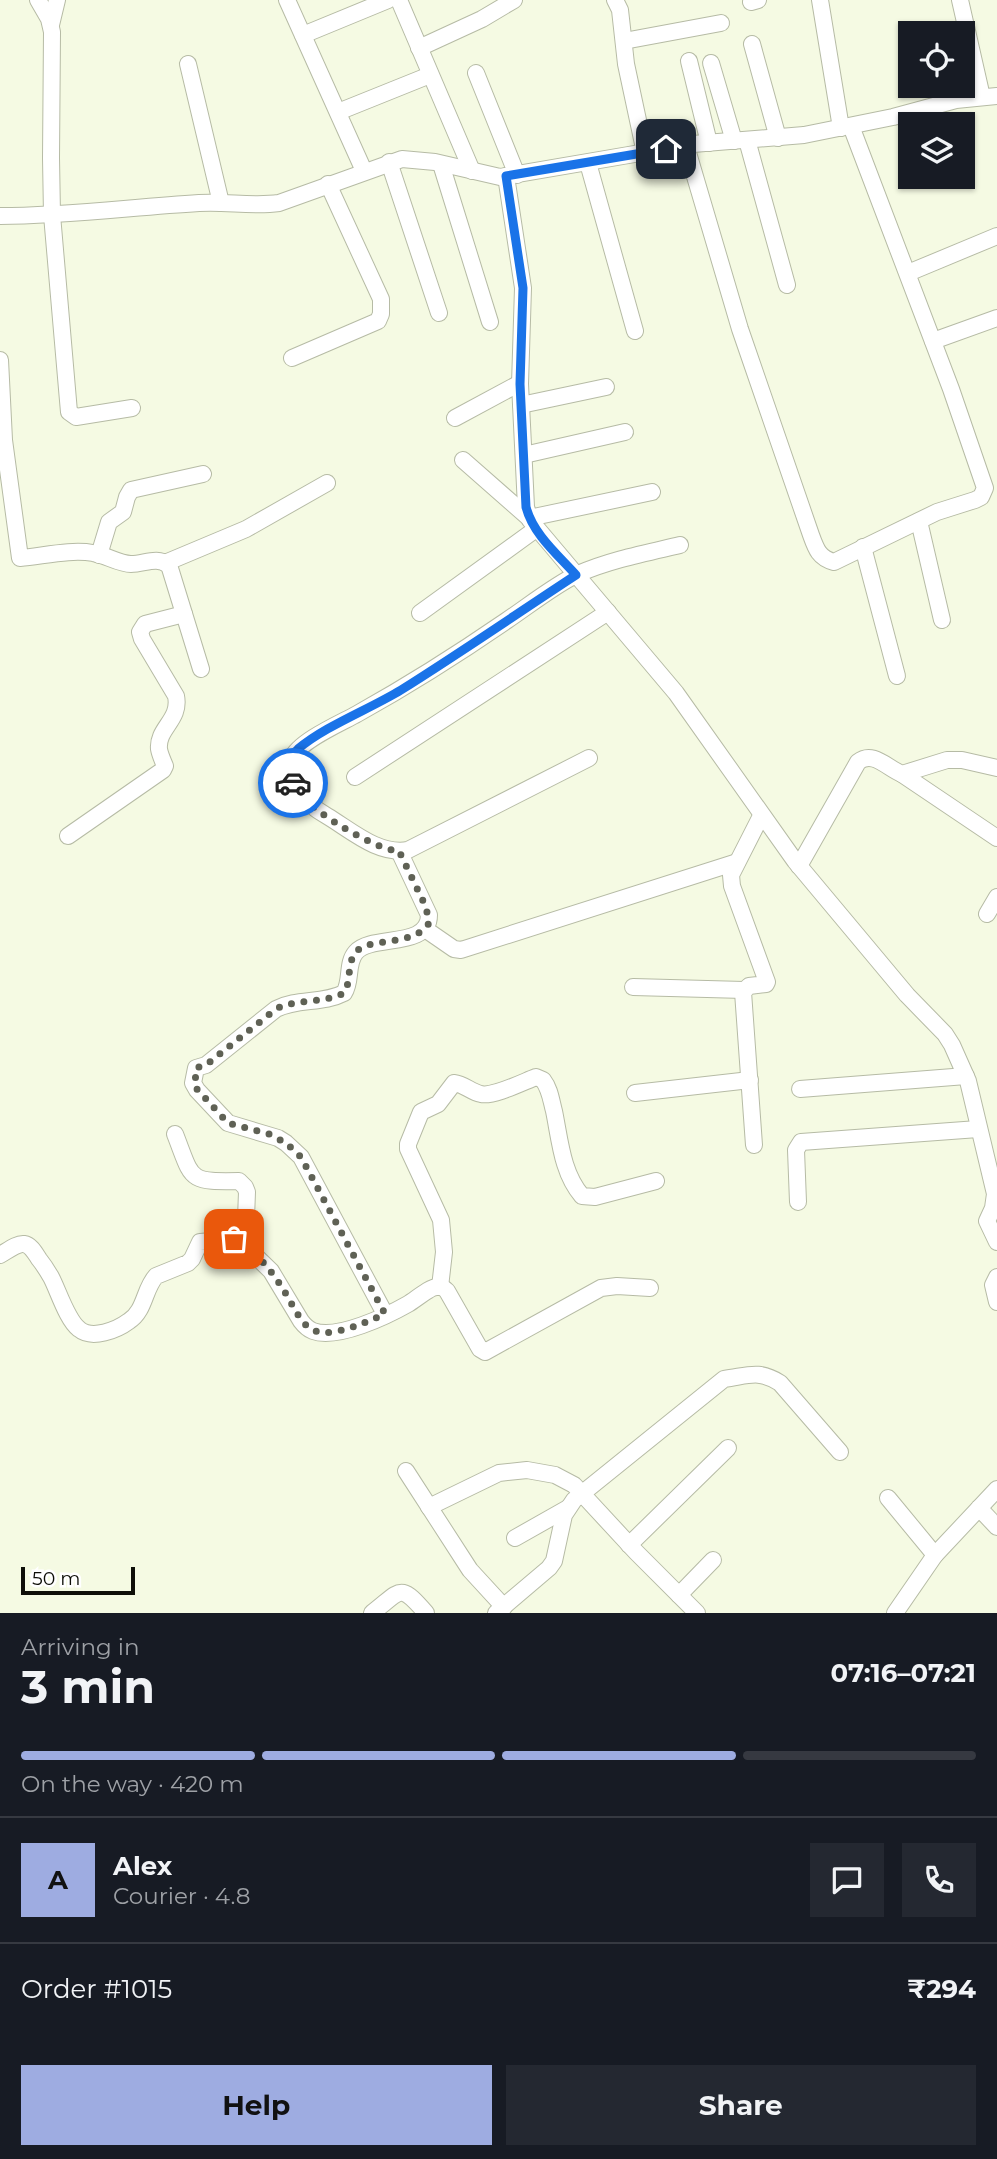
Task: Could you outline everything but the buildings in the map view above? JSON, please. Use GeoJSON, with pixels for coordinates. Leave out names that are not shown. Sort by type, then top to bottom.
{"type":"FeatureCollection","features":[{"type":"Feature","properties":{"kind":"street"},"geometry":{"type":"LineString","coordinates":[[38,0],[51,25]]}},
{"type":"Feature","properties":{"kind":"street"},"geometry":{"type":"LineString","coordinates":[[57,0],[51,25],[52,215],[69,412],[76,417],[132,408]]}},
{"type":"Feature","properties":{"kind":"street"},"geometry":{"type":"LineString","coordinates":[[287,0],[364,171]]}},
{"type":"Feature","properties":{"kind":"street"},"geometry":{"type":"LineString","coordinates":[[419,48],[482,19],[514,0]]}},
{"type":"Feature","properties":{"kind":"street"},"geometry":{"type":"LineString","coordinates":[[615,0],[620,10],[626,64],[645,153]]}},
{"type":"Feature","properties":{"kind":"street"},"geometry":{"type":"LineString","coordinates":[[686,146],[740,329],[815,547],[825,559],[834,562],[937,512],[981,497],[985,488],[933,341],[908,273],[846,127],[820,0]]}},
{"type":"Feature","properties":{"kind":"street"},"geometry":{"type":"LineString","coordinates":[[0,220],[197,203],[266,205],[401,159],[419,159],[487,176],[512,175],[686,146],[804,135],[956,100],[990,97],[960,0]]}},
{"type":"Feature","properties":{"kind":"street"},"geometry":{"type":"LineString","coordinates":[[303,35],[401,2],[472,171]]}},
{"type":"Feature","properties":{"kind":"street"},"geometry":{"type":"LineString","coordinates":[[624,41],[721,23]]}},
{"type":"Feature","properties":{"kind":"street"},"geometry":{"type":"LineString","coordinates":[[752,44],[778,138]]}},
{"type":"Feature","properties":{"kind":"street"},"geometry":{"type":"LineString","coordinates":[[689,61],[709,143]]}},
{"type":"Feature","properties":{"kind":"street"},"geometry":{"type":"LineString","coordinates":[[711,63],[741,141],[787,285]]}},
{"type":"Feature","properties":{"kind":"street"},"geometry":{"type":"LineString","coordinates":[[188,64],[221,202]]}},
{"type":"Feature","properties":{"kind":"street"},"geometry":{"type":"LineString","coordinates":[[476,73],[512,175],[523,288],[520,383],[526,507],[533,524]]}},
{"type":"Feature","properties":{"kind":"street"},"geometry":{"type":"LineString","coordinates":[[338,112],[430,75]]}},
{"type":"Feature","properties":{"kind":"street"},"geometry":{"type":"LineString","coordinates":[[389,162],[439,313]]}},
{"type":"Feature","properties":{"kind":"street"},"geometry":{"type":"LineString","coordinates":[[589,163],[635,331]]}},
{"type":"Feature","properties":{"kind":"street"},"geometry":{"type":"LineString","coordinates":[[441,164],[491,323]]}},
{"type":"Feature","properties":{"kind":"street"},"geometry":{"type":"LineString","coordinates":[[292,358],[378,321],[381,314],[381,299],[328,184]]}},
{"type":"Feature","properties":{"kind":"street"},"geometry":{"type":"LineString","coordinates":[[908,273],[997,236]]}},
{"type":"Feature","properties":{"kind":"street"},"geometry":{"type":"LineString","coordinates":[[933,341],[997,318]]}},
{"type":"Feature","properties":{"kind":"street"},"geometry":{"type":"LineString","coordinates":[[0,360],[4,440],[20,558],[83,552],[127,564],[156,560],[165,562],[169,565],[201,669]]}},
{"type":"Feature","properties":{"kind":"street"},"geometry":{"type":"LineString","coordinates":[[455,418],[520,383]]}},
{"type":"Feature","properties":{"kind":"street"},"geometry":{"type":"LineString","coordinates":[[521,405],[606,387]]}},
{"type":"Feature","properties":{"kind":"street"},"geometry":{"type":"LineString","coordinates":[[524,455],[625,432]]}},
{"type":"Feature","properties":{"kind":"street"},"geometry":{"type":"LineString","coordinates":[[463,460],[533,524],[608,612],[683,703],[799,866],[907,995],[945,1034],[966,1076],[995,1194],[987,1221],[997,1242]]}},
{"type":"Feature","properties":{"kind":"street"},"geometry":{"type":"LineString","coordinates":[[99,555],[109,522],[123,512],[131,490],[203,474]]}},
{"type":"Feature","properties":{"kind":"street"},"geometry":{"type":"LineString","coordinates":[[165,562],[246,528],[327,483]]}},
{"type":"Feature","properties":{"kind":"street"},"geometry":{"type":"LineString","coordinates":[[420,613],[533,524],[652,492]]}},
{"type":"Feature","properties":{"kind":"street"},"geometry":{"type":"LineString","coordinates":[[919,521],[942,620]]}},
{"type":"Feature","properties":{"kind":"street"},"geometry":{"type":"LineString","coordinates":[[589,758],[408,850],[399,851],[389,851],[377,846],[315,809],[300,796],[289,773],[296,750],[398,691],[576,575],[620,560],[680,545]]}},
{"type":"Feature","properties":{"kind":"street"},"geometry":{"type":"LineString","coordinates":[[863,547],[897,676]]}},
{"type":"Feature","properties":{"kind":"street"},"geometry":{"type":"LineString","coordinates":[[355,777],[608,612]]}},
{"type":"Feature","properties":{"kind":"street"},"geometry":{"type":"LineString","coordinates":[[68,836],[163,770],[165,766],[159,751],[160,743],[178,706],[176,696],[140,632],[145,624],[184,614]]}},
{"type":"Feature","properties":{"kind":"street"},"geometry":{"type":"LineString","coordinates":[[799,866],[862,758],[870,757],[902,774],[997,838]]}},
{"type":"Feature","properties":{"kind":"street"},"geometry":{"type":"LineString","coordinates":[[902,774],[947,760],[997,768]]}},
{"type":"Feature","properties":{"kind":"street"},"geometry":{"type":"LineString","coordinates":[[633,987],[744,990],[749,986],[766,984],[732,886],[731,875],[761,816]]}},
{"type":"Feature","properties":{"kind":"street"},"geometry":{"type":"LineString","coordinates":[[385,1314],[301,1157],[286,1143],[269,1134],[228,1123],[193,1083],[196,1068],[206,1065],[276,1009],[284,1005],[332,998],[344,993],[352,958],[362,947],[405,938],[425,929],[429,923],[429,915],[399,851]]}},
{"type":"Feature","properties":{"kind":"street"},"geometry":{"type":"LineString","coordinates":[[425,929],[454,950],[461,950],[737,862]]}},
{"type":"Feature","properties":{"kind":"street"},"geometry":{"type":"LineString","coordinates":[[987,914],[997,897]]}},
{"type":"Feature","properties":{"kind":"street"},"geometry":{"type":"LineString","coordinates":[[744,990],[754,1145]]}},
{"type":"Feature","properties":{"kind":"street"},"geometry":{"type":"LineString","coordinates":[[800,1089],[966,1076]]}},
{"type":"Feature","properties":{"kind":"street"},"geometry":{"type":"LineString","coordinates":[[440,1287],[444,1252],[442,1220],[408,1144],[421,1112],[438,1104],[454,1083],[487,1095],[536,1077],[543,1080],[550,1091],[565,1163],[582,1196],[595,1197],[656,1181]]}},
{"type":"Feature","properties":{"kind":"street"},"geometry":{"type":"LineString","coordinates":[[635,1093],[750,1080]]}},
{"type":"Feature","properties":{"kind":"street"},"geometry":{"type":"LineString","coordinates":[[798,1202],[796,1150],[801,1142],[978,1129]]}},
{"type":"Feature","properties":{"kind":"street"},"geometry":{"type":"LineString","coordinates":[[175,1134],[190,1172],[199,1180],[239,1181],[245,1187],[245,1244]]}},
{"type":"Feature","properties":{"kind":"street"},"geometry":{"type":"LineString","coordinates":[[0,1255],[19,1244],[28,1245],[50,1275],[78,1328],[88,1333],[110,1331],[130,1321],[141,1308],[156,1276],[188,1263],[200,1242],[234,1239],[245,1244],[271,1270],[301,1321],[313,1331],[330,1334],[359,1326],[440,1287],[447,1291],[480,1349],[485,1352],[601,1288],[650,1288]]}},
{"type":"Feature","properties":{"kind":"street"},"geometry":{"type":"LineString","coordinates":[[997,1276],[993,1282],[997,1302]]}},
{"type":"Feature","properties":{"kind":"street"},"geometry":{"type":"LineString","coordinates":[[406,1471],[500,1610],[550,1568],[564,1515],[573,1500],[718,1382],[751,1373],[771,1377],[780,1383],[840,1452]]}},
{"type":"Feature","properties":{"kind":"street"},"geometry":{"type":"LineString","coordinates":[[629,1545],[728,1448]]}},
{"type":"Feature","properties":{"kind":"street"},"geometry":{"type":"LineString","coordinates":[[429,1507],[499,1473],[527,1470],[555,1475],[574,1485],[697,1613]]}},
{"type":"Feature","properties":{"kind":"street"},"geometry":{"type":"LineString","coordinates":[[896,1612],[935,1555],[997,1489]]}},
{"type":"Feature","properties":{"kind":"street"},"geometry":{"type":"LineString","coordinates":[[888,1498],[935,1555]]}},
{"type":"Feature","properties":{"kind":"street"},"geometry":{"type":"LineString","coordinates":[[515,1538],[568,1508]]}},
{"type":"Feature","properties":{"kind":"street"},"geometry":{"type":"LineString","coordinates":[[979,1508],[997,1527]]}},
{"type":"Feature","properties":{"kind":"street"},"geometry":{"type":"LineString","coordinates":[[679,1595],[713,1560]]}},
{"type":"Feature","properties":{"kind":"street"},"geometry":{"type":"LineString","coordinates":[[372,1613],[403,1591],[409,1593],[426,1613]]}},
{"type":"Feature","properties":{"kind":"way so far"},"geometry":{"type":"LineString","coordinates":[[234,1239],[245,1244],[271,1270],[301,1321],[313,1331],[330,1334],[359,1326],[385,1314],[301,1157],[286,1143],[269,1134],[228,1123],[193,1083],[196,1068],[206,1065],[276,1009],[284,1005],[332,998],[344,993],[356,951],[362,947],[405,938],[425,929],[429,923],[426,907],[399,851],[389,851],[377,846],[315,809],[300,796],[293,783]]}},
{"type":"Feature","properties":{"kind":"route"},"geometry":{"type":"LineString","coordinates":[[293,783],[289,773],[296,750],[464,650],[576,575],[536,530],[526,507],[520,384],[523,288],[506,176],[666,149]]}}]}
